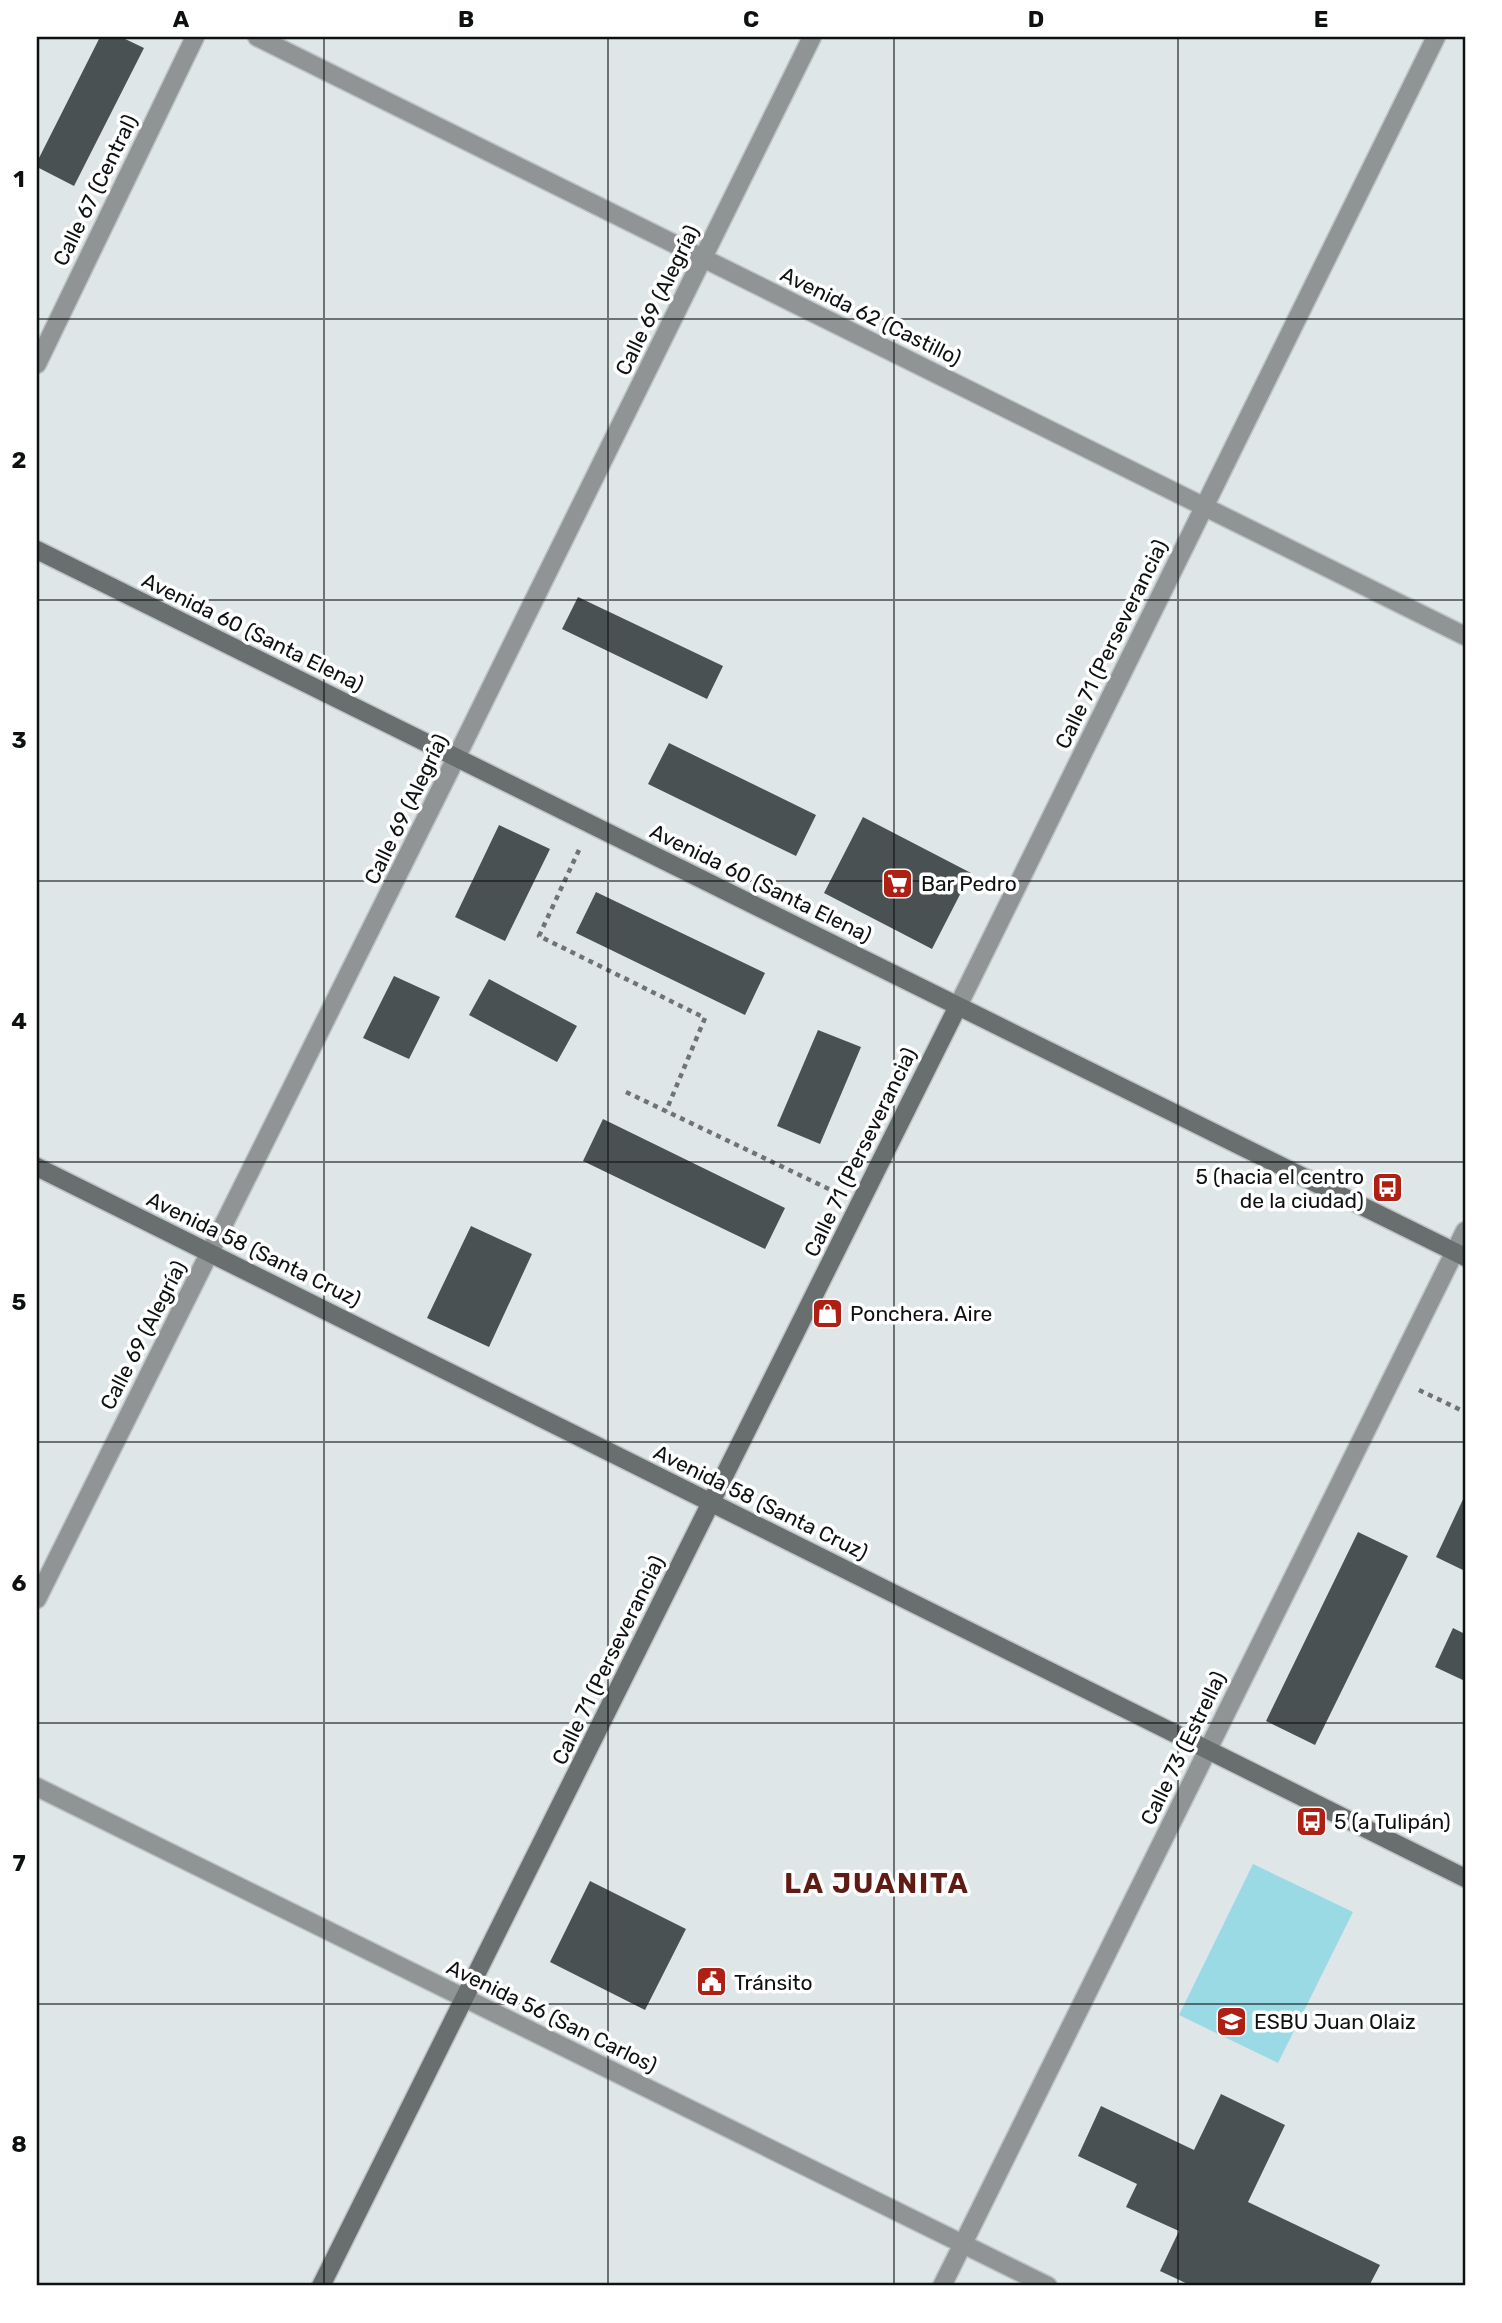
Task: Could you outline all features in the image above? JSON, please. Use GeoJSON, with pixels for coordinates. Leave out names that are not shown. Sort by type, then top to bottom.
{"type":"FeatureCollection","features":[{"type":"Feature","properties":{"kind":"street","name":"Calle 67 (Central)"},"geometry":{"type":"LineString","coordinates":[[37,364],[195,37]]}},
{"type":"Feature","properties":{"kind":"street","name":"Avenida 62 (Castillo)"},"geometry":{"type":"LineString","coordinates":[[257,37],[1465,636]]}},
{"type":"Feature","properties":{"kind":"street","name":"Calle 69 (Alegría)"},"geometry":{"type":"LineString","coordinates":[[37,1599],[812,37]]}},
{"type":"Feature","properties":{"kind":"street","name":"Calle 71 (Perseverancia)"},"geometry":{"type":"LineString","coordinates":[[321,2286],[466,1999],[1436,37]]}},
{"type":"Feature","properties":{"kind":"street","name":"Avenida 60 (Santa Elena)"},"geometry":{"type":"LineString","coordinates":[[37,550],[1460,1254]]}},
{"type":"Feature","properties":{"kind":"street","name":"Avenida 58 (Santa Cruz)"},"geometry":{"type":"LineString","coordinates":[[37,1167],[1465,1878]]}},
{"type":"Feature","properties":{"kind":"street","name":"Calle 73 (Estrella)"},"geometry":{"type":"LineString","coordinates":[[942,2286],[1393,1378],[1460,1254],[1465,1231]]}},
{"type":"Feature","properties":{"kind":"street","name":"Avenida 56 (San Carlos)"},"geometry":{"type":"LineString","coordinates":[[37,1787],[1048,2286]]}},
{"type":"Feature","properties":{"kind":"path"},"geometry":{"type":"LineString","coordinates":[[592,825],[539,936],[705,1018],[666,1111]]}},
{"type":"Feature","properties":{"kind":"path"},"geometry":{"type":"LineString","coordinates":[[626,1092],[859,1204]]}},
{"type":"Feature","properties":{"kind":"path"},"geometry":{"type":"LineString","coordinates":[[1393,1378],[1465,1412]]}},
{"type":"Feature","properties":{"kind":"shaded area"},"geometry":{"type":"Polygon","coordinates":[[[1253,1864],[1353,1912],[1278,2063],[1179,2015],[1253,1864]]]}},
{"type":"Feature","properties":{"kind":"building"},"geometry":{"type":"Polygon","coordinates":[[[100,37],[121,37],[144,48],[74,186],[37,167],[37,162],[100,37]]]}},
{"type":"Feature","properties":{"kind":"building"},"geometry":{"type":"Polygon","coordinates":[[[578,597],[723,666],[707,699],[562,629],[578,597]]]}},
{"type":"Feature","properties":{"kind":"building"},"geometry":{"type":"Polygon","coordinates":[[[669,743],[816,815],[796,856],[648,784],[669,743]]]}},
{"type":"Feature","properties":{"kind":"building","name":"Bar Pedro"},"geometry":{"type":"Polygon","coordinates":[[[863,817],[971,873],[932,949],[824,893],[863,817]]]}},
{"type":"Feature","properties":{"kind":"building"},"geometry":{"type":"Polygon","coordinates":[[[499,825],[550,849],[505,941],[455,917],[499,825]]]}},
{"type":"Feature","properties":{"kind":"building"},"geometry":{"type":"Polygon","coordinates":[[[596,892],[765,973],[745,1015],[576,933],[596,892]]]}},
{"type":"Feature","properties":{"kind":"building"},"geometry":{"type":"Polygon","coordinates":[[[394,976],[440,997],[409,1059],[363,1038],[394,976]]]}},
{"type":"Feature","properties":{"kind":"building"},"geometry":{"type":"Polygon","coordinates":[[[489,979],[577,1026],[557,1062],[469,1015],[489,979]]]}},
{"type":"Feature","properties":{"kind":"building"},"geometry":{"type":"Polygon","coordinates":[[[818,1030],[861,1047],[820,1144],[777,1126],[818,1030]]]}},
{"type":"Feature","properties":{"kind":"building"},"geometry":{"type":"Polygon","coordinates":[[[603,1119],[785,1208],[765,1249],[583,1161],[603,1119]]]}},
{"type":"Feature","properties":{"kind":"building"},"geometry":{"type":"Polygon","coordinates":[[[471,1226],[532,1254],[489,1347],[427,1318],[471,1226]]]}},
{"type":"Feature","properties":{"kind":"building"},"geometry":{"type":"Polygon","coordinates":[[[1465,1495],[1465,1571],[1436,1557],[1465,1495]]]}},
{"type":"Feature","properties":{"kind":"building"},"geometry":{"type":"Polygon","coordinates":[[[1358,1532],[1408,1556],[1315,1745],[1266,1721],[1358,1532]]]}},
{"type":"Feature","properties":{"kind":"building"},"geometry":{"type":"Polygon","coordinates":[[[1453,1628],[1465,1634],[1465,1681],[1435,1667],[1453,1628]]]}},
{"type":"Feature","properties":{"kind":"building"},"geometry":{"type":"Polygon","coordinates":[[[590,1881],[686,1929],[645,2010],[550,1962],[590,1881]]]}},
{"type":"Feature","properties":{"kind":"building"},"geometry":{"type":"Polygon","coordinates":[[[1221,2094],[1285,2125],[1248,2202],[1380,2265],[1369,2286],[1192,2286],[1160,2271],[1179,2231],[1126,2207],[1137,2184],[1078,2156],[1101,2106],[1194,2150],[1221,2094]]]}},
{"type":"Feature","properties":{"kind":"place","name":"Bar Pedro"},"geometry":{"type":"Point","coordinates":[898,883]}},
{"type":"Feature","properties":{"kind":"place","name":"5 (hacia el centro de la ciudad)"},"geometry":{"type":"Point","coordinates":[1387,1188]}},
{"type":"Feature","properties":{"kind":"place","name":"Ponchera. Aire"},"geometry":{"type":"Point","coordinates":[827,1313]}},
{"type":"Feature","properties":{"kind":"place","name":"5 (a Tulipán)"},"geometry":{"type":"Point","coordinates":[1311,1821]}},
{"type":"Feature","properties":{"kind":"place","name":"Tránsito"},"geometry":{"type":"Point","coordinates":[711,1982]}},
{"type":"Feature","properties":{"kind":"place","name":"ESBU Juan Olaiz"},"geometry":{"type":"Point","coordinates":[1231,2021]}},
{"type":"Feature","properties":{"kind":"district","name":"LA JUANITA"},"geometry":{"type":"Point","coordinates":[877,1883]}}]}
